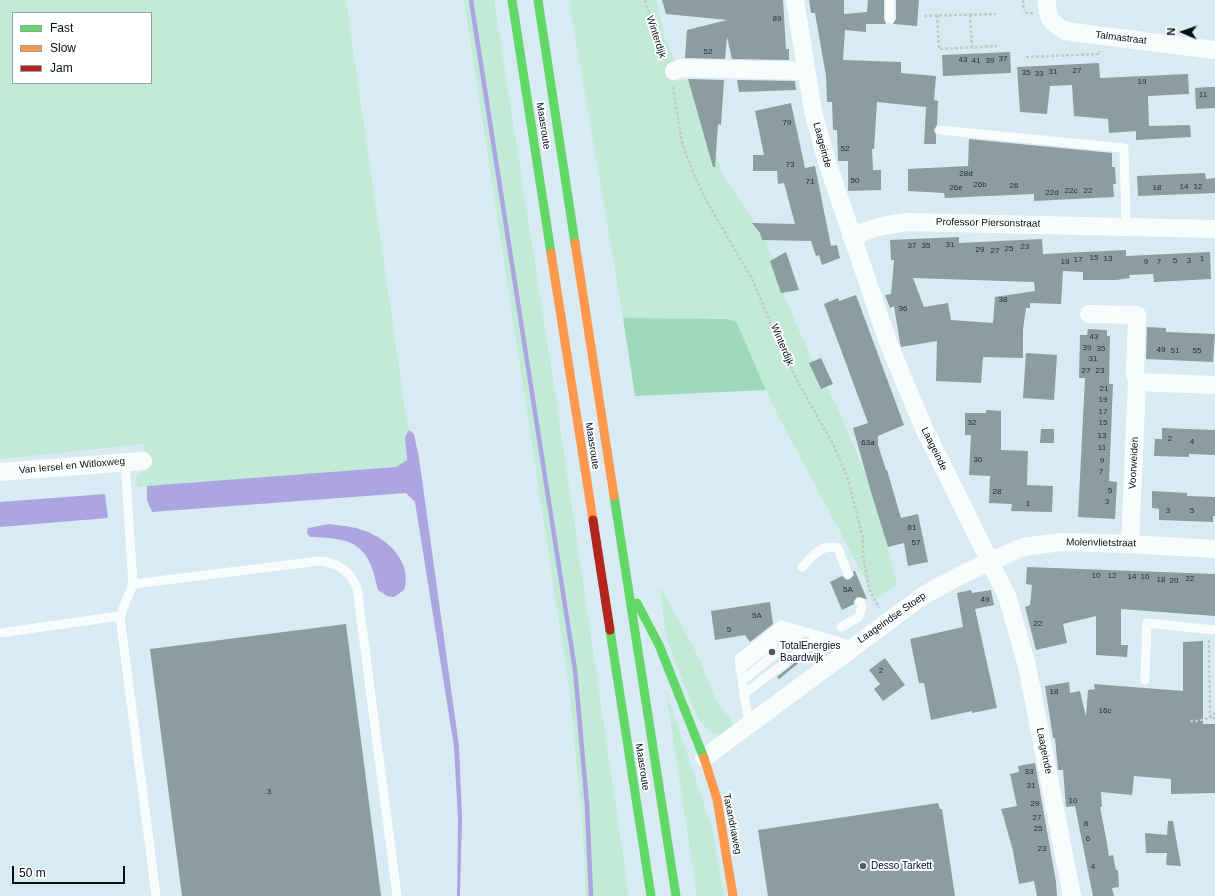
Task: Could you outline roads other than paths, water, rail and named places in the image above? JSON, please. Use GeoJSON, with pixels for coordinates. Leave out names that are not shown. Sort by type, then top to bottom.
{"type":"FeatureCollection","features":[{"type":"Feature","properties":{"kind":"main road","name":"Maasroute"},"geometry":{"type":"LineString","coordinates":[[512,0],[651,896]]}},
{"type":"Feature","properties":{"kind":"main road","name":"Maasroute"},"geometry":{"type":"LineString","coordinates":[[538,0],[676,896]]}},
{"type":"Feature","properties":{"kind":"main road","name":"Taxandriaweg"},"geometry":{"type":"LineString","coordinates":[[629,589],[659,645],[704,758],[717,799],[733,896]]}},
{"type":"Feature","properties":{"kind":"street","name":"Laageinde"},"geometry":{"type":"LineString","coordinates":[[795,0],[813,111],[826,159],[888,342],[922,424],[1007,596],[1026,666],[1072,896]]}},
{"type":"Feature","properties":{"kind":"street","name":"Talmastraat"},"geometry":{"type":"LineString","coordinates":[[1047,0],[1047,12],[1053,24],[1065,31],[1215,50]]}},
{"type":"Feature","properties":{"kind":"street"},"geometry":{"type":"LineString","coordinates":[[674,71],[682,68],[806,71]]}},
{"type":"Feature","properties":{"kind":"street","name":"Professor Piersonstraat"},"geometry":{"type":"LineString","coordinates":[[851,236],[882,226],[906,222],[1215,229]]}},
{"type":"Feature","properties":{"kind":"street","name":"Voorweiden"},"geometry":{"type":"LineString","coordinates":[[1089,314],[1137,315],[1135,373],[1137,382],[1130,544]]}},
{"type":"Feature","properties":{"kind":"street"},"geometry":{"type":"LineString","coordinates":[[1137,382],[1215,385]]}},
{"type":"Feature","properties":{"kind":"street","name":"Van Iersel en Witloxweg"},"geometry":{"type":"LineString","coordinates":[[0,472],[144,461]]}},
{"type":"Feature","properties":{"kind":"street","name":"Molenvlietstraat"},"geometry":{"type":"LineString","coordinates":[[990,562],[1023,547],[1061,542],[1130,544],[1215,550]]}},
{"type":"Feature","properties":{"kind":"street","name":"Laageindse Stoep"},"geometry":{"type":"LineString","coordinates":[[704,758],[749,723],[924,595],[965,573],[990,562]]}},
{"type":"Feature","properties":{"kind":"lane"},"geometry":{"type":"LineString","coordinates":[[890,0],[890,19]]}},
{"type":"Feature","properties":{"kind":"lane"},"geometry":{"type":"LineString","coordinates":[[940,130],[1124,148],[1126,227]]}},
{"type":"Feature","properties":{"kind":"lane"},"geometry":{"type":"LineString","coordinates":[[125,462],[133,584],[120,616],[156,896]]}},
{"type":"Feature","properties":{"kind":"lane"},"geometry":{"type":"LineString","coordinates":[[802,566],[819,550],[829,546],[838,548],[848,574]]}},
{"type":"Feature","properties":{"kind":"lane"},"geometry":{"type":"LineString","coordinates":[[133,584],[319,561],[331,562],[344,569],[353,578],[357,588],[397,896]]}},
{"type":"Feature","properties":{"kind":"lane"},"geometry":{"type":"LineString","coordinates":[[841,627],[859,617],[862,607],[860,602]]}},
{"type":"Feature","properties":{"kind":"lane"},"geometry":{"type":"LineString","coordinates":[[0,633],[120,616]]}},
{"type":"Feature","properties":{"kind":"lane"},"geometry":{"type":"LineString","coordinates":[[1145,680],[1147,623],[1212,630]]}},
{"type":"Feature","properties":{"kind":"lane"},"geometry":{"type":"LineString","coordinates":[[749,723],[739,659],[781,625],[853,646]]}},
{"type":"Feature","properties":{"kind":"lane"},"geometry":{"type":"LineString","coordinates":[[742,681],[803,631]]}},
{"type":"Feature","properties":{"kind":"lane"},"geometry":{"type":"LineString","coordinates":[[744,694],[820,636]]}},
{"type":"Feature","properties":{"kind":"waterway"},"geometry":{"type":"LineString","coordinates":[[471,0],[575,670],[587,805],[591,896]]}},
{"type":"Feature","properties":{"kind":"place","name":"TotalEnergies Baardwijk"},"geometry":{"type":"Point","coordinates":[772,652]}},
{"type":"Feature","properties":{"kind":"place","name":"Desso Tarkett"},"geometry":{"type":"Point","coordinates":[863,866]}}]}
